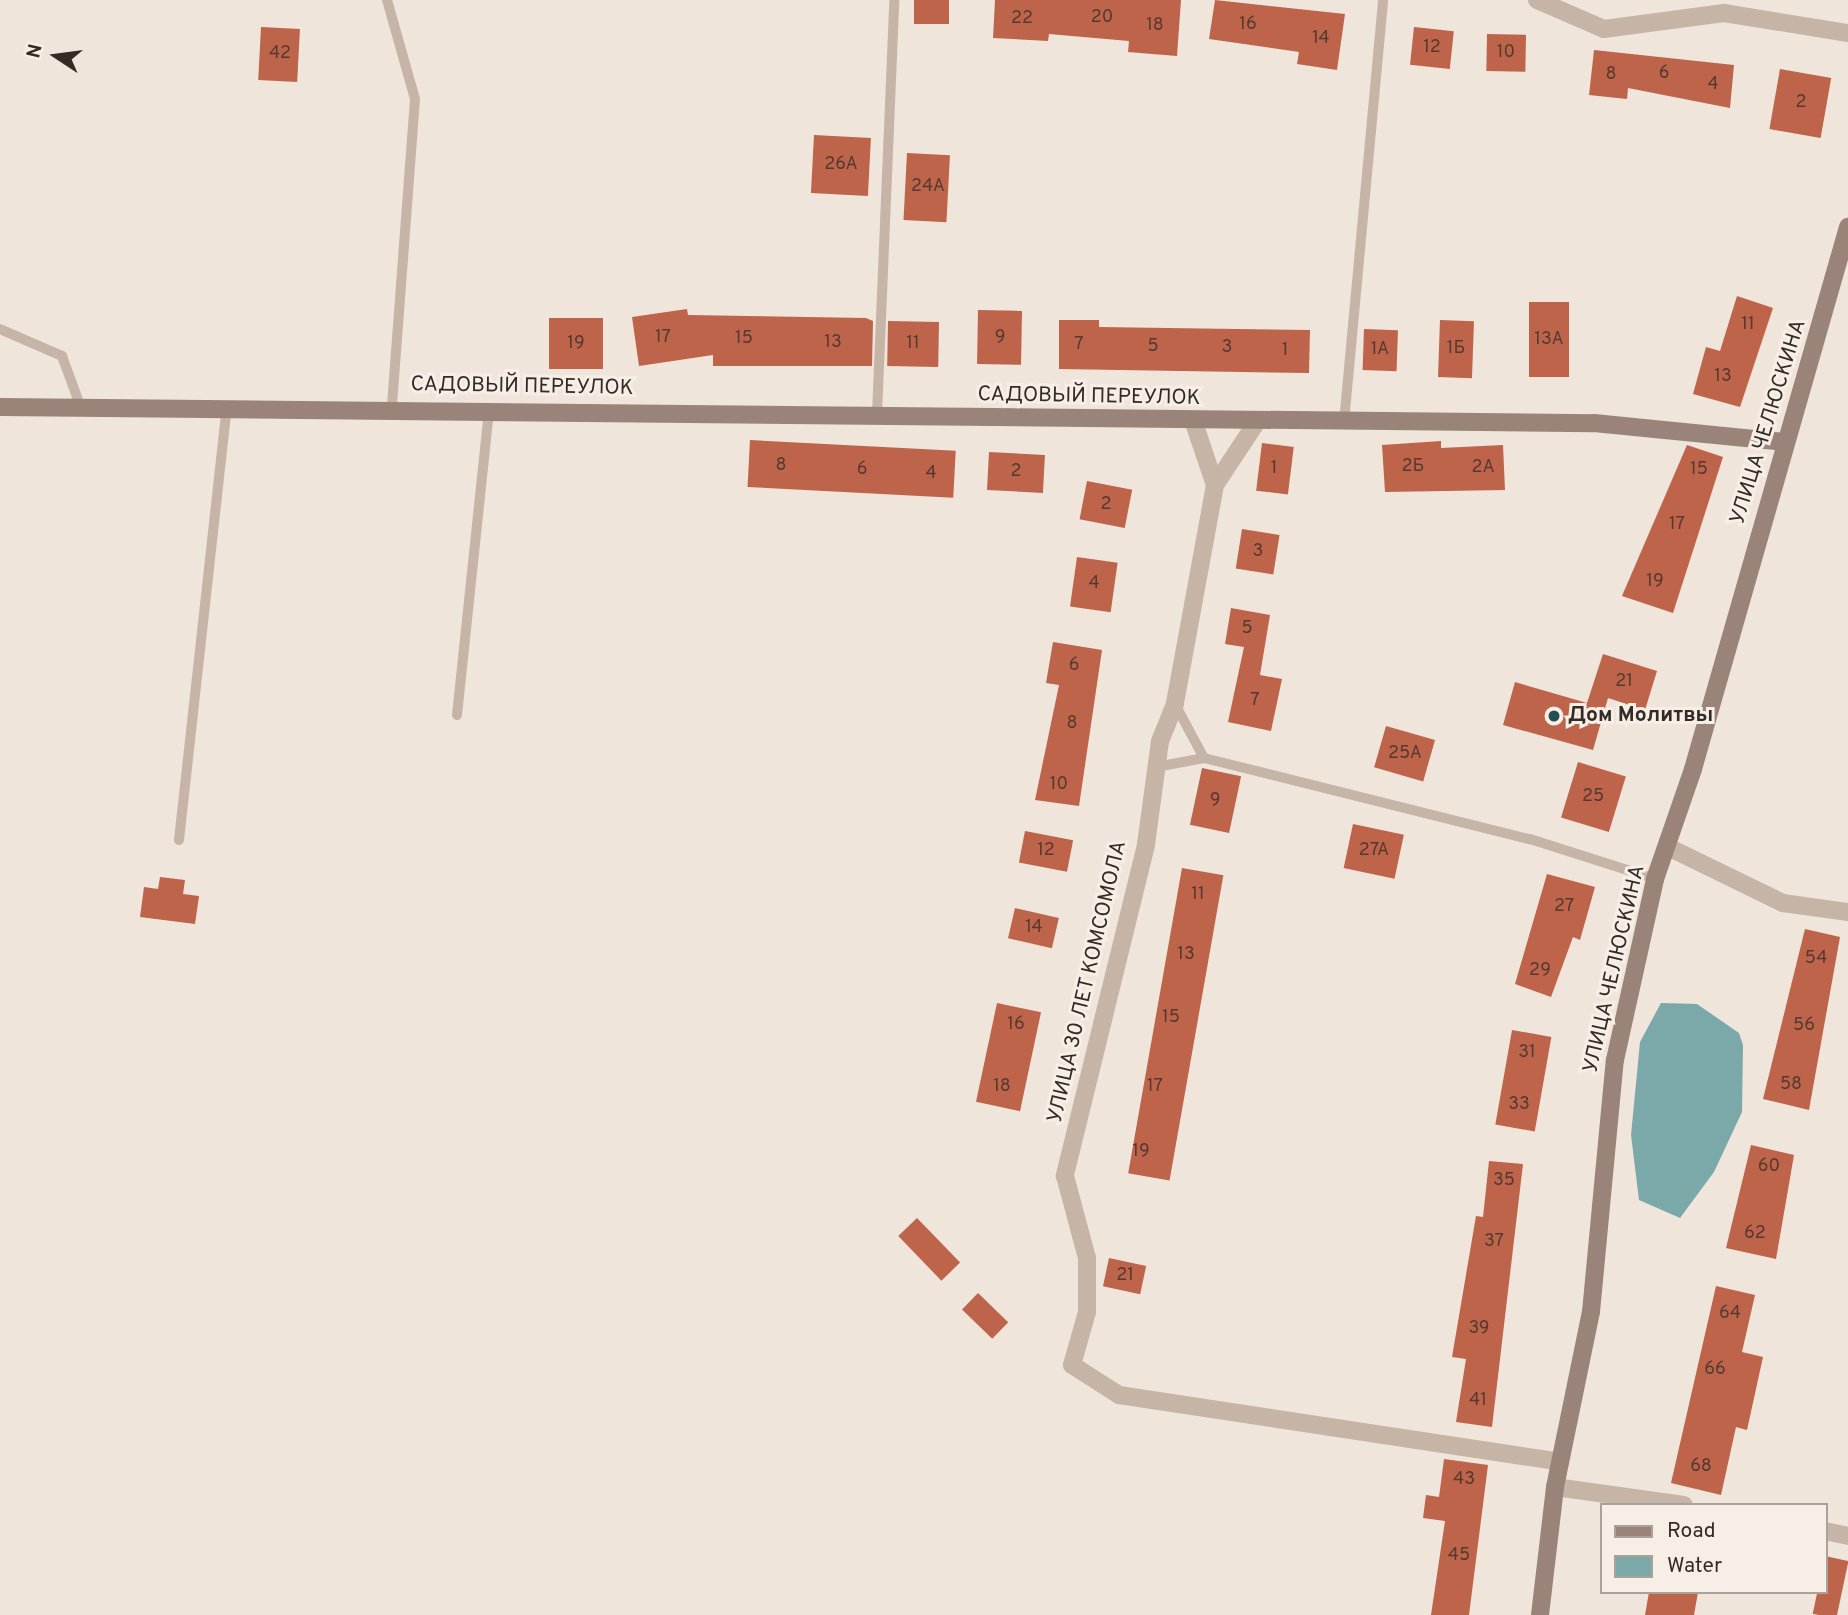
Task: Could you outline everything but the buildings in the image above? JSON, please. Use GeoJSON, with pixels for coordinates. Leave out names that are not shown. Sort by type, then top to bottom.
{"type":"FeatureCollection","features":[{"type":"Feature","properties":{"kind":"street"},"geometry":{"type":"LineString","coordinates":[[1536,0],[1604,29],[1724,13],[1848,33]]}},
{"type":"Feature","properties":{"kind":"street","name":"УЛИЦА ЧЕЛЮСКИНА"},"geometry":{"type":"LineString","coordinates":[[1540,1615],[1555,1487],[1591,1312],[1615,1060],[1655,879],[1668,846],[1848,227]]}},
{"type":"Feature","properties":{"kind":"street","name":"САДОВЫЙ ПЕРЕУЛОК"},"geometry":{"type":"LineString","coordinates":[[0,407],[227,405],[877,414],[1194,423],[1606,424],[1785,442]]}},
{"type":"Feature","properties":{"kind":"street","name":"УЛИЦА 30 ЛЕТ КОМСОМОЛА"},"geometry":{"type":"LineString","coordinates":[[1194,423],[1215,485]]}},
{"type":"Feature","properties":{"kind":"street","name":"УЛИЦА 30 ЛЕТ КОМСОМОЛА"},"geometry":{"type":"LineString","coordinates":[[1256,423],[1215,485],[1175,704],[1156,766],[1146,845],[1065,1176],[1087,1258],[1087,1312],[1072,1365],[1119,1395],[1560,1462]]}},
{"type":"Feature","properties":{"kind":"street"},"geometry":{"type":"LineString","coordinates":[[1668,846],[1783,903],[1848,912]]}},
{"type":"Feature","properties":{"kind":"street"},"geometry":{"type":"LineString","coordinates":[[1555,1487],[1670,1503]]}},
{"type":"Feature","properties":{"kind":"street"},"geometry":{"type":"LineString","coordinates":[[1827,1531],[1848,1536]]}},
{"type":"Feature","properties":{"kind":"lane"},"geometry":{"type":"LineString","coordinates":[[387,0],[415,99],[392,407]]}},
{"type":"Feature","properties":{"kind":"lane"},"geometry":{"type":"LineString","coordinates":[[877,414],[894,0]]}},
{"type":"Feature","properties":{"kind":"lane"},"geometry":{"type":"LineString","coordinates":[[1344,422],[1383,0]]}},
{"type":"Feature","properties":{"kind":"lane"},"geometry":{"type":"LineString","coordinates":[[0,329],[62,356],[81,408]]}},
{"type":"Feature","properties":{"kind":"lane"},"geometry":{"type":"LineString","coordinates":[[178,840],[227,405]]}},
{"type":"Feature","properties":{"kind":"lane"},"geometry":{"type":"LineString","coordinates":[[457,715],[489,410]]}},
{"type":"Feature","properties":{"kind":"lane"},"geometry":{"type":"LineString","coordinates":[[1175,704],[1204,758]]}},
{"type":"Feature","properties":{"kind":"lane"},"geometry":{"type":"LineString","coordinates":[[1156,766],[1204,758],[1530,839],[1655,879]]}},
{"type":"Feature","properties":{"kind":"water"},"geometry":{"type":"Polygon","coordinates":[[[1661,1003],[1697,1004],[1739,1033],[1743,1045],[1742,1112],[1714,1172],[1680,1218],[1639,1200],[1631,1135],[1640,1042],[1661,1003]]]}},
{"type":"Feature","properties":{"kind":"place","name":"Дом Молитвы"},"geometry":{"type":"Point","coordinates":[1554,716]}}]}
